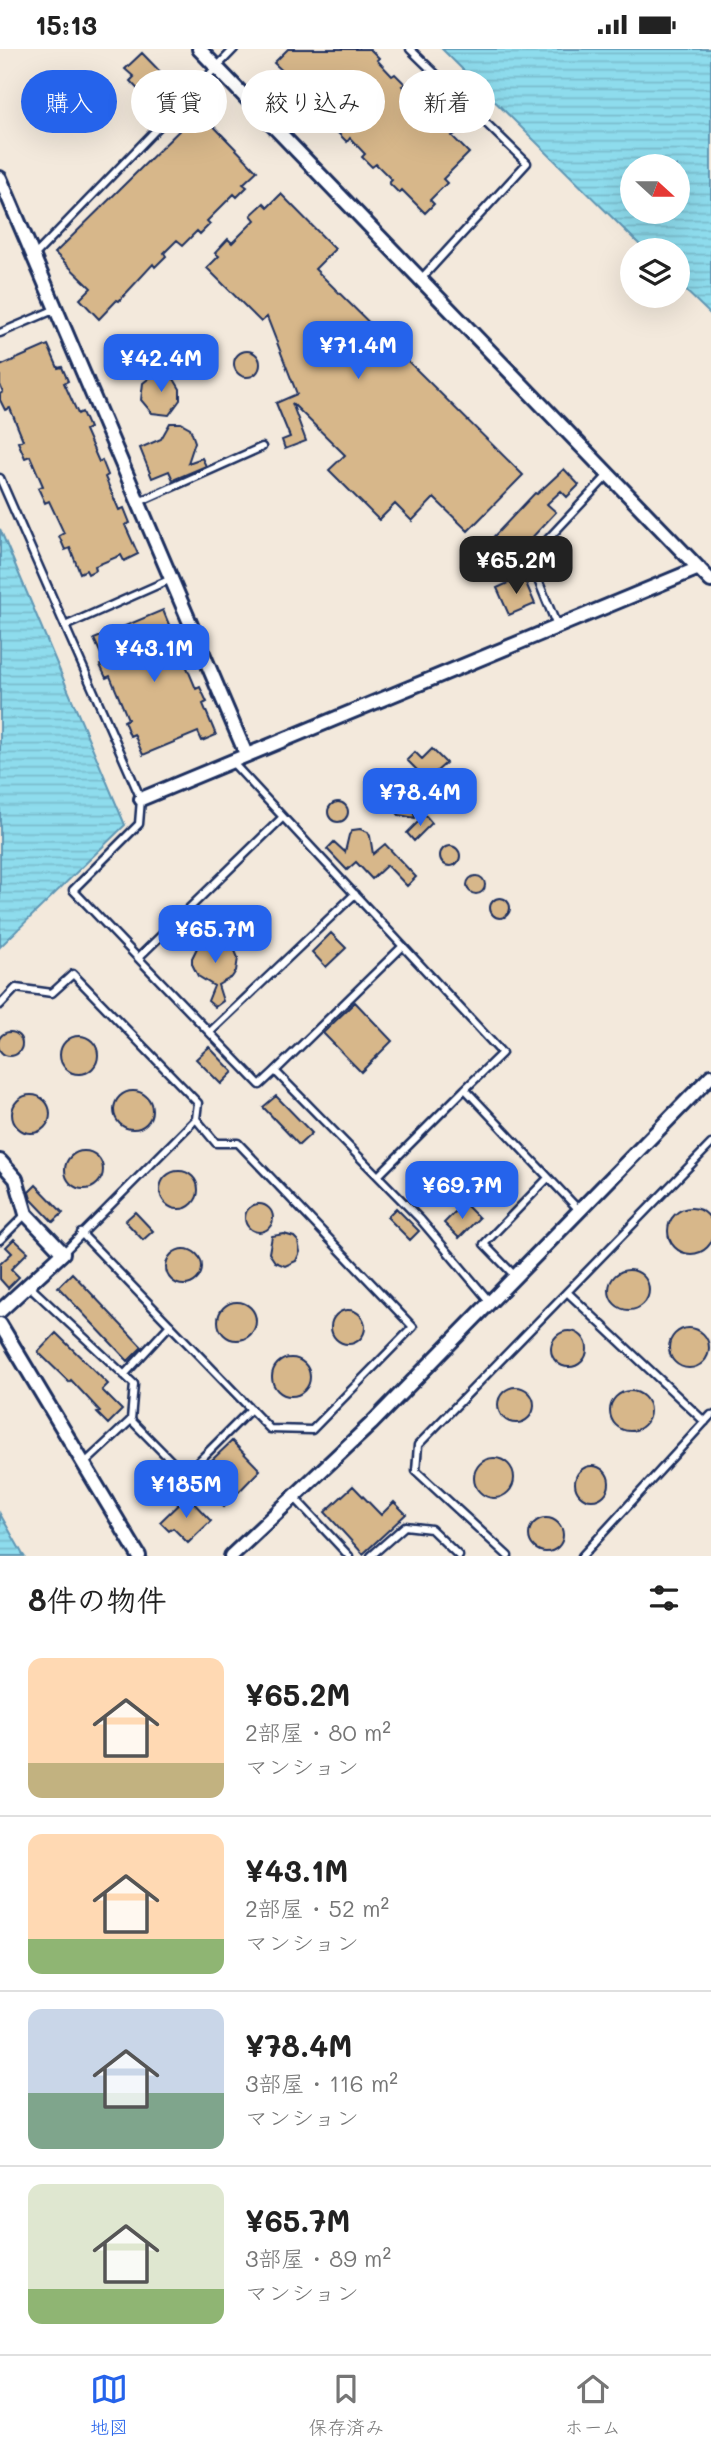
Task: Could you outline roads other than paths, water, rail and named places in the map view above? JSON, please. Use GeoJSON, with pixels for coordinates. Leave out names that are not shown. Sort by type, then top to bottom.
{"type":"FeatureCollection","features":[{"type":"Feature","properties":{"kind":"street"},"geometry":{"type":"LineString","coordinates":[[198,49],[711,581]]}},
{"type":"Feature","properties":{"kind":"street"},"geometry":{"type":"LineString","coordinates":[[0,178],[246,754]]}},
{"type":"Feature","properties":{"kind":"street"},"geometry":{"type":"LineString","coordinates":[[141,799],[699,568]]}},
{"type":"Feature","properties":{"kind":"street"},"geometry":{"type":"LineString","coordinates":[[231,1556],[371,1424],[711,1076]]}},
{"type":"Feature","properties":{"kind":"street"},"geometry":{"type":"LineString","coordinates":[[0,1161],[16,1179],[26,1214],[63,1253],[0,1311]]}},
{"type":"Feature","properties":{"kind":"street"},"geometry":{"type":"LineString","coordinates":[[0,1324],[139,1556]]}},
{"type":"Feature","properties":{"kind":"lane"},"geometry":{"type":"LineString","coordinates":[[34,256],[234,49]]}},
{"type":"Feature","properties":{"kind":"lane"},"geometry":{"type":"LineString","coordinates":[[410,49],[527,163],[421,279]]}},
{"type":"Feature","properties":{"kind":"lane"},"geometry":{"type":"LineString","coordinates":[[0,333],[55,309]]}},
{"type":"Feature","properties":{"kind":"lane"},"geometry":{"type":"LineString","coordinates":[[138,502],[262,447]]}},
{"type":"Feature","properties":{"kind":"lane"},"geometry":{"type":"LineString","coordinates":[[557,626],[533,568],[533,555],[609,474]]}},
{"type":"Feature","properties":{"kind":"lane"},"geometry":{"type":"LineString","coordinates":[[0,478],[141,799],[139,824],[73,890],[260,1085],[403,946]]}},
{"type":"Feature","properties":{"kind":"lane"},"geometry":{"type":"LineString","coordinates":[[65,626],[171,579]]}},
{"type":"Feature","properties":{"kind":"lane"},"geometry":{"type":"LineString","coordinates":[[231,761],[502,1053],[378,1176]]}},
{"type":"Feature","properties":{"kind":"lane"},"geometry":{"type":"LineString","coordinates":[[138,958],[283,817]]}},
{"type":"Feature","properties":{"kind":"lane"},"geometry":{"type":"LineString","coordinates":[[210,1033],[355,894]]}},
{"type":"Feature","properties":{"kind":"lane"},"geometry":{"type":"LineString","coordinates":[[0,1005],[16,988],[52,993],[73,974],[198,1103],[196,1119],[63,1253]]}},
{"type":"Feature","properties":{"kind":"lane"},"geometry":{"type":"LineString","coordinates":[[275,1071],[420,1219],[490,1302]]}},
{"type":"Feature","properties":{"kind":"lane"},"geometry":{"type":"LineString","coordinates":[[465,1089],[579,1210]]}},
{"type":"Feature","properties":{"kind":"lane"},"geometry":{"type":"LineString","coordinates":[[81,1233],[270,1429],[312,1430],[413,1327],[238,1143],[216,1143],[196,1119]]}},
{"type":"Feature","properties":{"kind":"lane"},"geometry":{"type":"LineString","coordinates":[[508,1556],[416,1471],[418,1445],[711,1144]]}},
{"type":"Feature","properties":{"kind":"lane"},"geometry":{"type":"LineString","coordinates":[[514,1276],[484,1244],[548,1178]]}},
{"type":"Feature","properties":{"kind":"lane"},"geometry":{"type":"LineString","coordinates":[[0,1240],[26,1214]]}},
{"type":"Feature","properties":{"kind":"lane"},"geometry":{"type":"LineString","coordinates":[[28,1285],[134,1384],[131,1420],[84,1464]]}},
{"type":"Feature","properties":{"kind":"lane"},"geometry":{"type":"LineString","coordinates":[[567,1292],[705,1422]]}},
{"type":"Feature","properties":{"kind":"lane"},"geometry":{"type":"LineString","coordinates":[[124,1375],[170,1325]]}},
{"type":"Feature","properties":{"kind":"lane"},"geometry":{"type":"LineString","coordinates":[[131,1420],[185,1475],[251,1409]]}},
{"type":"Feature","properties":{"kind":"lane"},"geometry":{"type":"LineString","coordinates":[[582,1556],[711,1415]]}},
{"type":"Feature","properties":{"kind":"lane"},"geometry":{"type":"LineString","coordinates":[[293,1497],[349,1556]]}},
{"type":"Feature","properties":{"kind":"lane"},"geometry":{"type":"LineString","coordinates":[[370,1556],[405,1526],[431,1529],[459,1556]]}},
{"type":"Feature","properties":{"kind":"water"},"geometry":{"type":"Polygon","coordinates":[[[442,49],[711,49],[711,315],[690,295],[690,238],[633,238],[495,101],[495,70],[463,70],[442,49]]]}},
{"type":"Feature","properties":{"kind":"water"},"geometry":{"type":"Polygon","coordinates":[[[0,529],[125,825],[0,947],[0,529]]]}},
{"type":"Feature","properties":{"kind":"water"},"geometry":{"type":"Polygon","coordinates":[[[0,1514],[22,1553],[24,1556],[0,1556],[0,1514]]]}}]}
